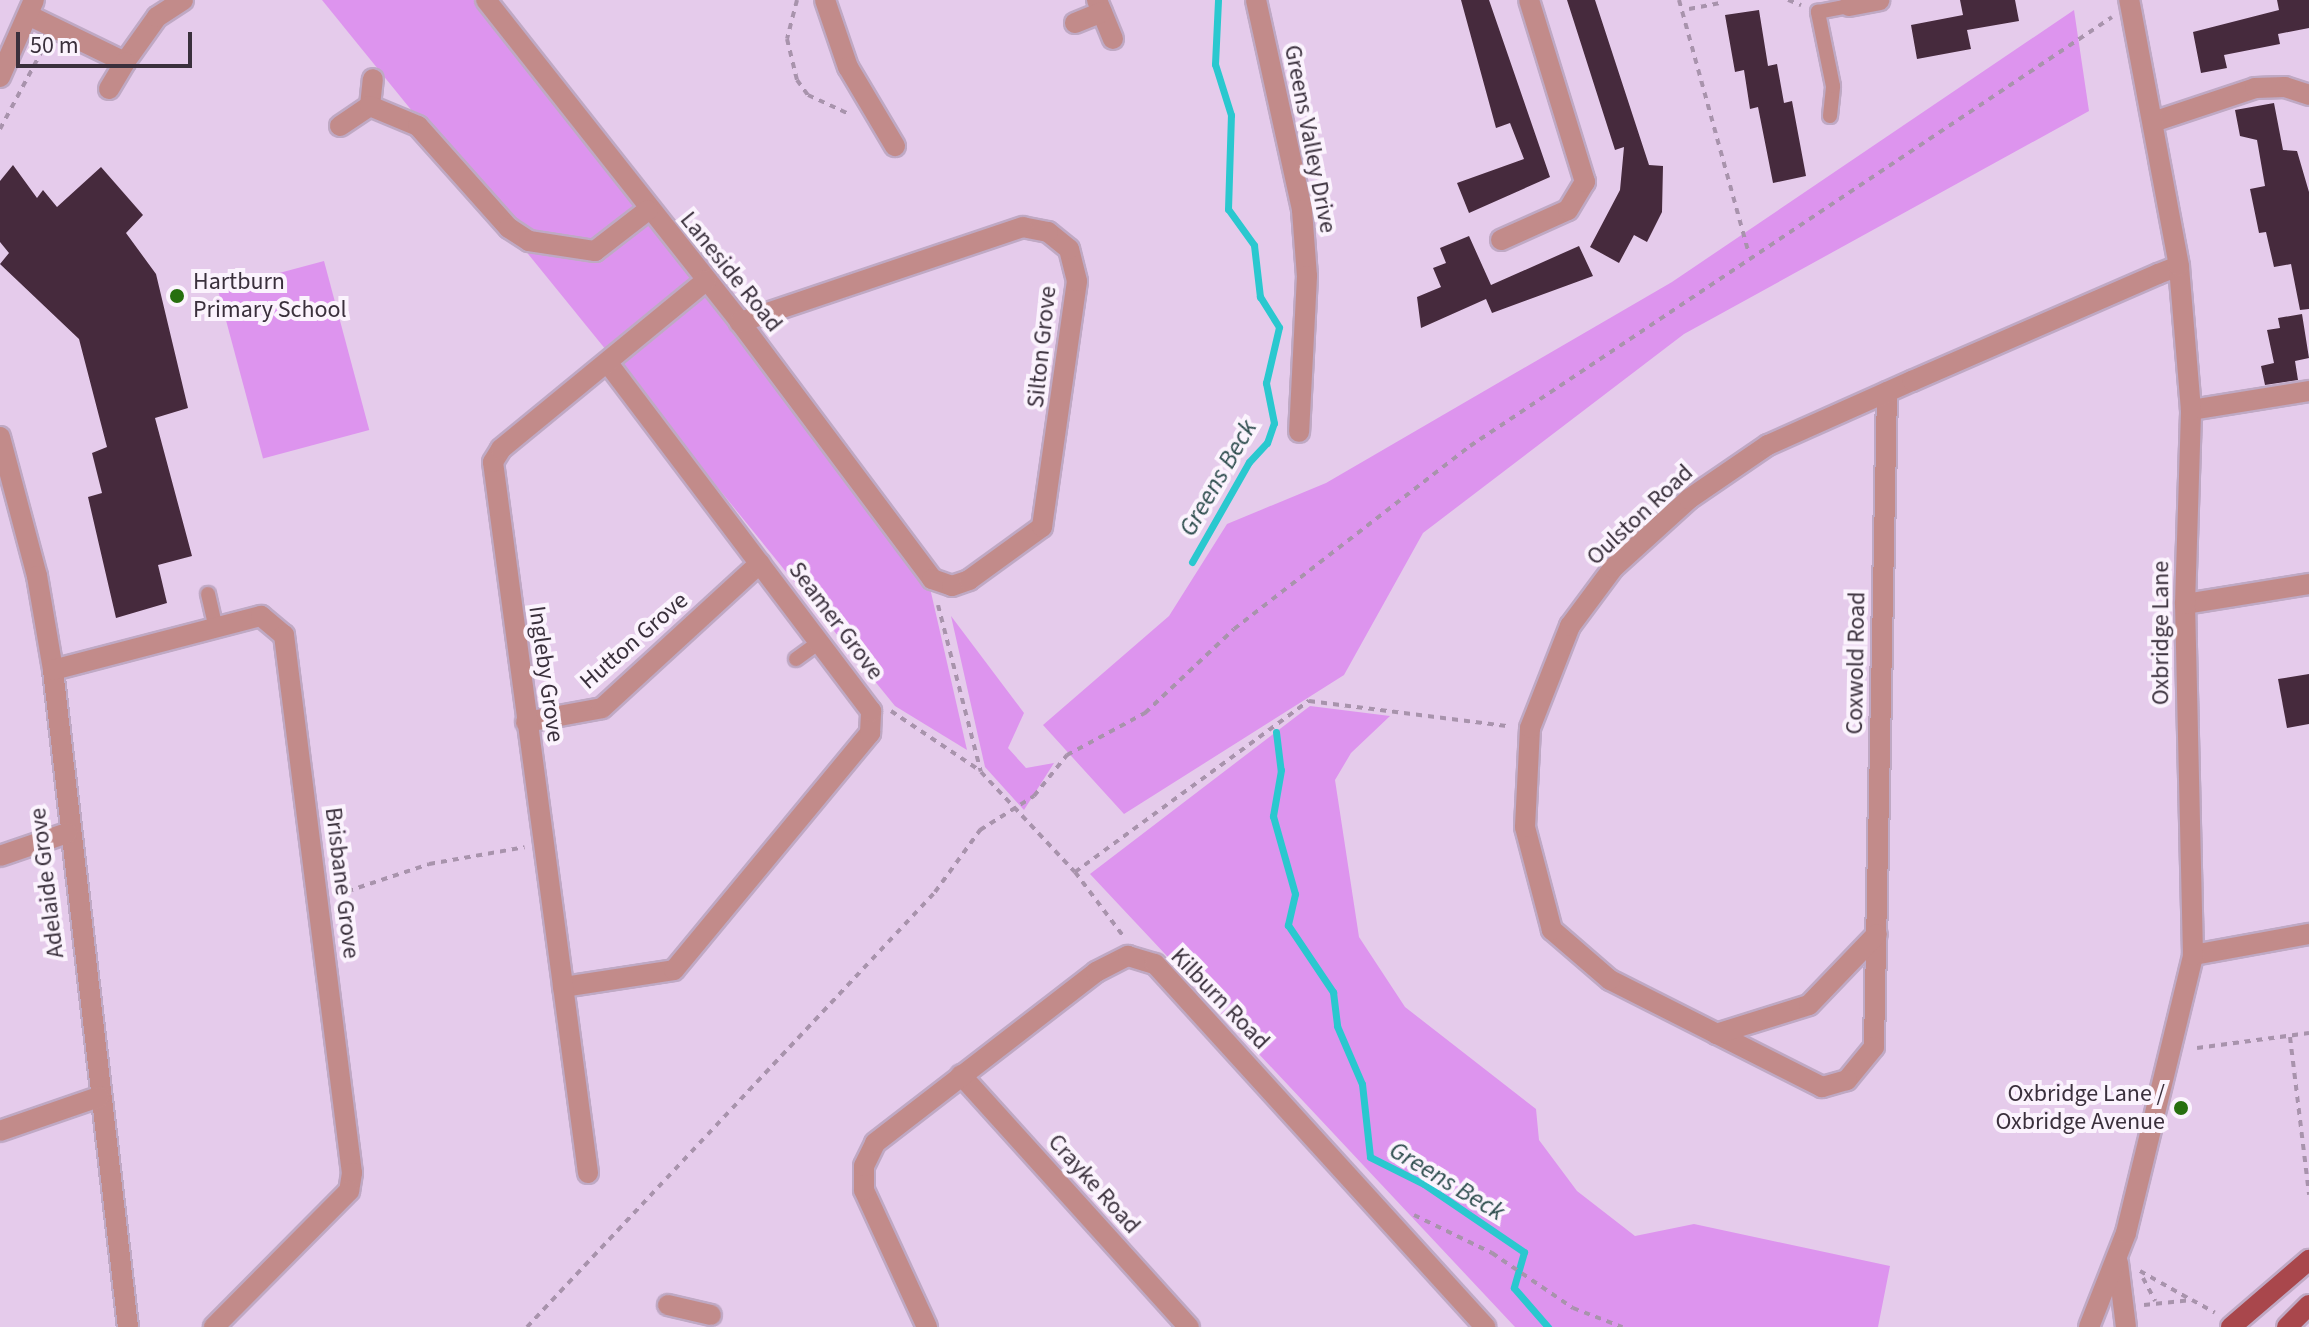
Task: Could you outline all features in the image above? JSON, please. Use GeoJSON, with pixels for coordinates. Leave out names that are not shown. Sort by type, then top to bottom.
{"type":"FeatureCollection","features":[{"type":"Feature","properties":{"kind":"main road"},"geometry":{"type":"LineString","coordinates":[[2226,1324],[2309,1260]]}},
{"type":"Feature","properties":{"kind":"main road"},"geometry":{"type":"LineString","coordinates":[[2287,1327],[2309,1305]]}},
{"type":"Feature","properties":{"kind":"street"},"geometry":{"type":"LineString","coordinates":[[109,89],[157,17],[183,0]]}},
{"type":"Feature","properties":{"kind":"street","name":"Laneside Road"},"geometry":{"type":"LineString","coordinates":[[486,0],[648,210],[740,322],[932,579]]}},
{"type":"Feature","properties":{"kind":"street"},"geometry":{"type":"LineString","coordinates":[[825,0],[848,67],[895,146]]}},
{"type":"Feature","properties":{"kind":"street","name":"Greens Valley Drive"},"geometry":{"type":"LineString","coordinates":[[1256,0],[1302,210],[1307,303],[1299,432]]}},
{"type":"Feature","properties":{"kind":"street"},"geometry":{"type":"LineString","coordinates":[[1501,240],[1568,210],[1585,182],[1529,0]]}},
{"type":"Feature","properties":{"kind":"street"},"geometry":{"type":"LineString","coordinates":[[1849,6],[1877,0]]}},
{"type":"Feature","properties":{"kind":"street","name":"Oxbridge Lane"},"geometry":{"type":"LineString","coordinates":[[2089,1327],[2118,1263],[2193,955],[2185,604],[2191,410],[2179,266],[2156,121],[2129,0]]}},
{"type":"Feature","properties":{"kind":"street"},"geometry":{"type":"LineString","coordinates":[[1075,23],[1099,6],[1113,39]]}},
{"type":"Feature","properties":{"kind":"street"},"geometry":{"type":"LineString","coordinates":[[0,77],[31,8],[53,26],[125,62]]}},
{"type":"Feature","properties":{"kind":"street"},"geometry":{"type":"LineString","coordinates":[[340,126],[370,106],[373,79]]}},
{"type":"Feature","properties":{"kind":"street"},"geometry":{"type":"LineString","coordinates":[[2156,121],[2255,88],[2285,87],[2309,95]]}},
{"type":"Feature","properties":{"kind":"street"},"geometry":{"type":"LineString","coordinates":[[370,106],[418,126],[509,228],[529,241],[595,251],[648,210]]}},
{"type":"Feature","properties":{"kind":"street","name":"Silton Grove"},"geometry":{"type":"LineString","coordinates":[[740,322],[1023,227],[1048,232],[1069,249],[1077,281],[1049,509],[1042,527],[969,580],[952,586],[932,579]]}},
{"type":"Feature","properties":{"kind":"street","name":"Oulston Road"},"geometry":{"type":"LineString","coordinates":[[1716,1034],[1610,980],[1552,930],[1525,827],[1530,728],[1570,626],[1613,568],[1689,499],[1768,445],[2179,266]]}},
{"type":"Feature","properties":{"kind":"street","name":"Ingleby Grove"},"geometry":{"type":"LineString","coordinates":[[588,1173],[493,462],[501,449],[707,280]]}},
{"type":"Feature","properties":{"kind":"street","name":"Seamer Grove"},"geometry":{"type":"LineString","coordinates":[[563,987],[674,970],[870,733],[871,711],[608,363]]}},
{"type":"Feature","properties":{"kind":"street"},"geometry":{"type":"LineString","coordinates":[[2191,410],[2309,391]]}},
{"type":"Feature","properties":{"kind":"street","name":"Coxwold Road"},"geometry":{"type":"LineString","coordinates":[[1716,1034],[1799,1079],[1822,1087],[1847,1080],[1874,1047],[1887,392]]}},
{"type":"Feature","properties":{"kind":"street","name":"Adelaide Grove"},"geometry":{"type":"LineString","coordinates":[[0,437],[5,477],[53,670],[67,833],[128,1327]]}},
{"type":"Feature","properties":{"kind":"street","name":"Hutton Grove"},"geometry":{"type":"LineString","coordinates":[[526,722],[602,708],[760,563]]}},
{"type":"Feature","properties":{"kind":"street"},"geometry":{"type":"LineString","coordinates":[[2185,604],[2309,584]]}},
{"type":"Feature","properties":{"kind":"street","name":"Brisbane Grove"},"geometry":{"type":"LineString","coordinates":[[53,670],[261,616],[284,635],[352,1173],[349,1191],[214,1327]]}},
{"type":"Feature","properties":{"kind":"street"},"geometry":{"type":"LineString","coordinates":[[0,856],[67,833]]}},
{"type":"Feature","properties":{"kind":"street"},"geometry":{"type":"LineString","coordinates":[[1716,1034],[1809,1005],[1877,934]]}},
{"type":"Feature","properties":{"kind":"street"},"geometry":{"type":"LineString","coordinates":[[2193,955],[2309,934]]}},
{"type":"Feature","properties":{"kind":"street","name":"Kilburn Road"},"geometry":{"type":"LineString","coordinates":[[927,1327],[872,1211],[864,1166],[875,1143],[1112,961],[1140,958],[1155,964],[1485,1327]]}},
{"type":"Feature","properties":{"kind":"street","name":"Crayke Road"},"geometry":{"type":"LineString","coordinates":[[961,1075],[1189,1327]]}},
{"type":"Feature","properties":{"kind":"street"},"geometry":{"type":"LineString","coordinates":[[0,1131],[99,1097]]}},
{"type":"Feature","properties":{"kind":"street","name":"Oxbridge Lane"},"geometry":{"type":"LineString","coordinates":[[2118,1263],[2127,1320]]}},
{"type":"Feature","properties":{"kind":"street"},"geometry":{"type":"LineString","coordinates":[[680,1314],[711,1315]]}},
{"type":"Feature","properties":{"kind":"lane"},"geometry":{"type":"LineString","coordinates":[[1830,116],[1833,86],[1818,12],[1849,6]]}},
{"type":"Feature","properties":{"kind":"lane"},"geometry":{"type":"LineString","coordinates":[[208,594],[216,628]]}},
{"type":"Feature","properties":{"kind":"lane"},"geometry":{"type":"LineString","coordinates":[[796,659],[819,642]]}},
{"type":"Feature","properties":{"kind":"path"},"geometry":{"type":"LineString","coordinates":[[797,0],[787,39],[797,80],[823,105],[861,117]]}},
{"type":"Feature","properties":{"kind":"path"},"geometry":{"type":"LineString","coordinates":[[1679,0],[1749,254]]}},
{"type":"Feature","properties":{"kind":"path"},"geometry":{"type":"LineString","coordinates":[[1687,20],[1690,0]]}},
{"type":"Feature","properties":{"kind":"path"},"geometry":{"type":"LineString","coordinates":[[1689,9],[1722,4]]}},
{"type":"Feature","properties":{"kind":"path"},"geometry":{"type":"LineString","coordinates":[[527,1327],[935,892],[980,830],[1015,804],[1034,796],[1081,743],[1145,713],[1234,629],[1470,446],[1749,254],[2071,49],[2094,25]]}},
{"type":"Feature","properties":{"kind":"path"},"geometry":{"type":"LineString","coordinates":[[0,129],[53,26]]}},
{"type":"Feature","properties":{"kind":"path"},"geometry":{"type":"LineString","coordinates":[[932,579],[981,772]]}},
{"type":"Feature","properties":{"kind":"path"},"geometry":{"type":"LineString","coordinates":[[1075,872],[1309,701],[1530,728]]}},
{"type":"Feature","properties":{"kind":"path"},"geometry":{"type":"LineString","coordinates":[[871,711],[905,716],[981,772],[1015,804],[1075,872],[1140,958]]}},
{"type":"Feature","properties":{"kind":"path"},"geometry":{"type":"LineString","coordinates":[[318,901],[429,864],[543,845]]}},
{"type":"Feature","properties":{"kind":"path"},"geometry":{"type":"LineString","coordinates":[[2197,1048],[2288,1031],[2309,1195]]}},
{"type":"Feature","properties":{"kind":"path"},"geometry":{"type":"LineString","coordinates":[[2290,1037],[2309,1033]]}},
{"type":"Feature","properties":{"kind":"path"},"geometry":{"type":"LineString","coordinates":[[1401,1209],[1492,1253],[1573,1308],[1622,1327]]}},
{"type":"Feature","properties":{"kind":"path"},"geometry":{"type":"LineString","coordinates":[[2138,1270],[2192,1300],[2226,1324]]}},
{"type":"Feature","properties":{"kind":"path"},"geometry":{"type":"LineString","coordinates":[[2127,1320],[2155,1301],[2192,1300]]}},
{"type":"Feature","properties":{"kind":"shaded area"},"geometry":{"type":"Polygon","coordinates":[[[322,0],[483,0],[930,588],[967,750],[895,706],[322,0]]]}},
{"type":"Feature","properties":{"kind":"shaded area"},"geometry":{"type":"Polygon","coordinates":[[[2074,10],[2089,111],[1684,334],[1423,533],[1344,675],[1124,814],[1043,725],[1169,616],[1227,524],[1326,483],[1672,282],[2074,10]]]}},
{"type":"Feature","properties":{"kind":"shaded area"},"geometry":{"type":"Polygon","coordinates":[[[324,261],[369,430],[263,459],[218,289],[324,261]]]}},
{"type":"Feature","properties":{"kind":"shaded area"},"geometry":{"type":"Polygon","coordinates":[[[951,616],[1024,713],[1008,748],[1026,768],[1054,763],[1024,810],[985,767],[951,616]]]}},
{"type":"Feature","properties":{"kind":"shaded area"},"geometry":{"type":"Polygon","coordinates":[[[1310,706],[1390,716],[1351,753],[1335,780],[1359,937],[1405,1007],[1536,1109],[1539,1140],[1577,1191],[1635,1236],[1694,1224],[1890,1266],[1878,1327],[1515,1327],[1090,874],[1310,706]]]}},
{"type":"Feature","properties":{"kind":"building"},"geometry":{"type":"Polygon","coordinates":[[[1461,0],[1489,0],[1550,177],[1469,213],[1457,183],[1524,159],[1510,123],[1496,128],[1461,0]]]}},
{"type":"Feature","properties":{"kind":"building"},"geometry":{"type":"Polygon","coordinates":[[[1567,0],[1595,0],[1649,165],[1663,166],[1662,212],[1647,242],[1634,235],[1619,263],[1590,247],[1620,190],[1624,147],[1615,150],[1567,0]]]}},
{"type":"Feature","properties":{"kind":"building"},"geometry":{"type":"Polygon","coordinates":[[[1960,0],[2015,0],[2019,21],[1967,30],[1971,49],[1917,59],[1911,25],[1963,15],[1960,0]]]}},
{"type":"Feature","properties":{"kind":"building"},"geometry":{"type":"Polygon","coordinates":[[[2277,0],[2309,0],[2309,28],[2278,34],[2280,44],[2224,55],[2227,68],[2201,73],[2193,32],[2279,10],[2277,0]]]}},
{"type":"Feature","properties":{"kind":"building"},"geometry":{"type":"Polygon","coordinates":[[[1759,10],[1768,66],[1777,64],[1784,103],[1792,101],[1806,176],[1773,183],[1758,107],[1750,109],[1744,70],[1735,72],[1725,15],[1759,10]]]}},
{"type":"Feature","properties":{"kind":"building"},"geometry":{"type":"Polygon","coordinates":[[[2274,103],[2283,150],[2297,151],[2309,192],[2309,309],[2300,310],[2291,264],[2274,267],[2266,232],[2259,233],[2250,189],[2265,186],[2257,140],[2240,136],[2235,110],[2274,103]]]}},
{"type":"Feature","properties":{"kind":"building"},"geometry":{"type":"Polygon","coordinates":[[[13,165],[37,198],[43,190],[57,207],[101,167],[143,215],[126,233],[156,274],[188,408],[155,418],[192,556],[158,565],[167,603],[116,618],[88,497],[102,493],[92,453],[107,447],[79,339],[0,264],[9,253],[0,242],[0,181],[13,165]]]}},
{"type":"Feature","properties":{"kind":"building"},"geometry":{"type":"Polygon","coordinates":[[[1469,236],[1491,285],[1579,246],[1593,276],[1492,313],[1486,299],[1421,328],[1417,297],[1441,287],[1433,268],[1446,263],[1440,248],[1469,236]]]}},
{"type":"Feature","properties":{"kind":"building"},"geometry":{"type":"Polygon","coordinates":[[[2302,314],[2309,358],[2295,361],[2298,380],[2265,385],[2261,366],[2274,363],[2267,330],[2280,328],[2278,318],[2302,314]]]}},
{"type":"Feature","properties":{"kind":"building"},"geometry":{"type":"Polygon","coordinates":[[[2309,674],[2309,724],[2287,728],[2278,679],[2309,674]]]}},
{"type":"Feature","properties":{"kind":"waterway","name":"Greens Beck"},"geometry":{"type":"LineString","coordinates":[[1192,562],[1249,462],[1267,443],[1274,423],[1266,383],[1279,327],[1260,297],[1254,245],[1228,209],[1231,115],[1215,64],[1218,0]]}},
{"type":"Feature","properties":{"kind":"waterway","name":"Greens Beck"},"geometry":{"type":"LineString","coordinates":[[1276,732],[1281,770],[1273,816],[1295,894],[1288,925],[1333,992],[1337,1026],[1362,1084],[1370,1157],[1424,1184],[1524,1252],[1514,1288],[1548,1327]]}},
{"type":"Feature","properties":{"kind":"place","name":"Hartburn Primary School"},"geometry":{"type":"Point","coordinates":[177,296]}},
{"type":"Feature","properties":{"kind":"place","name":"Oxbridge Lane / Oxbridge Avenue"},"geometry":{"type":"Point","coordinates":[2181,1108]}}]}
